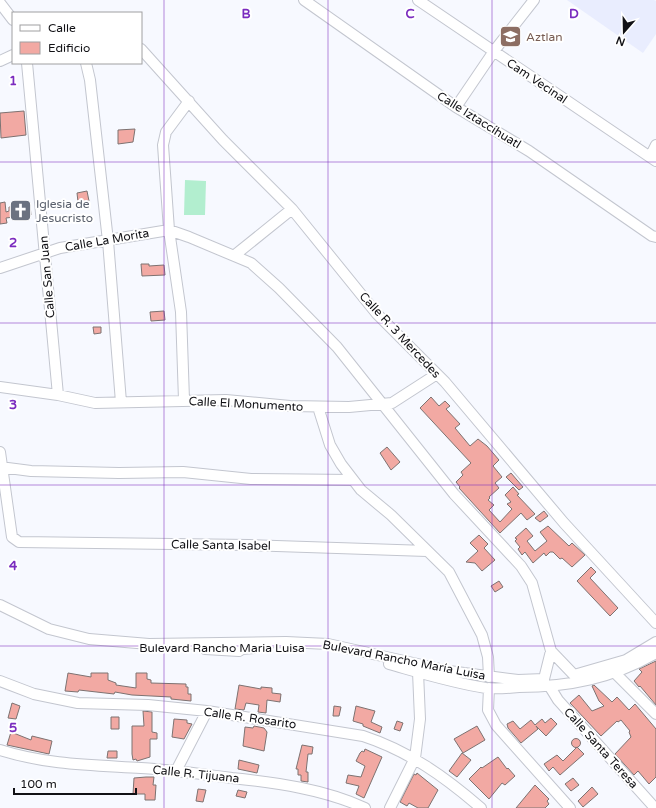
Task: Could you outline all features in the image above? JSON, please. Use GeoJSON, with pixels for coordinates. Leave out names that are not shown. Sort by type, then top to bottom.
{"type":"FeatureCollection","features":[{"type":"Feature","properties":{"kind":"street","name":"Calle Iztaccíhuatl"},"geometry":{"type":"LineString","coordinates":[[304,0],[456,107],[529,151],[652,236],[656,236]]}},
{"type":"Feature","properties":{"kind":"street","name":"Cam Vecinal"},"geometry":{"type":"LineString","coordinates":[[418,0],[653,159]]}},
{"type":"Feature","properties":{"kind":"street"},"geometry":{"type":"LineString","coordinates":[[456,107],[494,52],[534,0]]}},
{"type":"Feature","properties":{"kind":"street"},"geometry":{"type":"LineString","coordinates":[[0,3],[12,19]]}},
{"type":"Feature","properties":{"kind":"street","name":"Calle R. 3 Mercedes"},"geometry":{"type":"LineString","coordinates":[[142,50],[223,140],[292,209],[377,314],[436,374],[564,522],[656,623]]}},
{"type":"Feature","properties":{"kind":"street"},"geometry":{"type":"LineString","coordinates":[[0,60],[12,56]]}},
{"type":"Feature","properties":{"kind":"street","name":"Calle San Juan"},"geometry":{"type":"LineString","coordinates":[[27,64],[58,395]]}},
{"type":"Feature","properties":{"kind":"street"},"geometry":{"type":"LineString","coordinates":[[86,64],[90,80],[108,241],[121,402]]}},
{"type":"Feature","properties":{"kind":"street"},"geometry":{"type":"LineString","coordinates":[[184,400],[181,312],[169,230],[162,145],[166,132],[189,101]]}},
{"type":"Feature","properties":{"kind":"street"},"geometry":{"type":"LineString","coordinates":[[653,159],[656,146]]}},
{"type":"Feature","properties":{"kind":"street"},"geometry":{"type":"LineString","coordinates":[[235,255],[292,209]]}},
{"type":"Feature","properties":{"kind":"street"},"geometry":{"type":"LineString","coordinates":[[169,230],[235,255],[251,263],[279,288],[337,347],[454,494],[521,566],[529,577],[551,651],[574,675],[626,660],[656,642]]}},
{"type":"Feature","properties":{"kind":"street","name":"Calle La Morita"},"geometry":{"type":"LineString","coordinates":[[0,268],[45,252],[108,241],[125,236],[169,230]]}},
{"type":"Feature","properties":{"kind":"street","name":"Calle El Monumento"},"geometry":{"type":"LineString","coordinates":[[0,387],[58,395],[95,403],[226,400],[318,408],[382,405],[392,403],[436,374]]}},
{"type":"Feature","properties":{"kind":"street"},"geometry":{"type":"LineString","coordinates":[[318,408],[330,445],[341,464],[353,480],[361,490],[448,572],[482,635],[488,657],[489,677]]}},
{"type":"Feature","properties":{"kind":"street"},"geometry":{"type":"LineString","coordinates":[[0,452],[1,467],[39,471],[119,473],[183,472],[251,479],[353,480]]}},
{"type":"Feature","properties":{"kind":"street","name":"Calle Santa Isabel"},"geometry":{"type":"LineString","coordinates":[[1,467],[12,536],[19,542],[249,545],[427,551]]}},
{"type":"Feature","properties":{"kind":"street","name":"Bulevard Rancho María Luisa"},"geometry":{"type":"LineString","coordinates":[[0,605],[49,629],[89,639],[149,644],[286,642],[328,644],[449,671],[518,680],[544,679],[551,651]]}},
{"type":"Feature","properties":{"kind":"street","name":"Bulevard Rancho Maria Luisa"},"geometry":{"type":"LineString","coordinates":[[0,612],[43,633],[62,640],[100,646],[157,650],[203,649],[239,651],[242,649],[312,648],[337,651],[418,672],[489,688],[550,687],[580,682],[615,673],[656,653]]}},
{"type":"Feature","properties":{"kind":"street"},"geometry":{"type":"LineString","coordinates":[[390,808],[415,758],[420,719],[418,672]]}},
{"type":"Feature","properties":{"kind":"street"},"geometry":{"type":"LineString","coordinates":[[615,673],[656,714]]}},
{"type":"Feature","properties":{"kind":"street","name":"Calle R. Rosarito"},"geometry":{"type":"LineString","coordinates":[[0,681],[34,694],[78,703],[148,705],[208,711],[363,736],[381,742],[415,758],[448,780],[480,808]]}},
{"type":"Feature","properties":{"kind":"street","name":"Calle Santa Teresa"},"geometry":{"type":"LineString","coordinates":[[550,687],[558,700],[655,808]]}},
{"type":"Feature","properties":{"kind":"street"},"geometry":{"type":"LineString","coordinates":[[489,688],[488,710],[492,719],[570,808]]}},
{"type":"Feature","properties":{"kind":"street"},"geometry":{"type":"LineString","coordinates":[[176,771],[208,711]]}},
{"type":"Feature","properties":{"kind":"street","name":"Calle R. Tijuana"},"geometry":{"type":"LineString","coordinates":[[0,750],[25,758],[53,763],[176,771],[272,783],[322,792],[344,798],[365,808]]}},
{"type":"Feature","properties":{"kind":"shaded area"},"geometry":{"type":"Polygon","coordinates":[[[567,0],[654,0],[656,1],[656,34],[643,53],[567,0]]]}},
{"type":"Feature","properties":{"kind":"green space"},"geometry":{"type":"Polygon","coordinates":[[[185,180],[206,181],[205,215],[184,215],[185,180]]]}},
{"type":"Feature","properties":{"kind":"building"},"geometry":{"type":"Polygon","coordinates":[[[24,111],[26,135],[1,138],[0,113],[24,111]]]}},
{"type":"Feature","properties":{"kind":"building"},"geometry":{"type":"Polygon","coordinates":[[[135,129],[133,142],[118,144],[118,130],[135,129]]]}},
{"type":"Feature","properties":{"kind":"building"},"geometry":{"type":"Polygon","coordinates":[[[87,191],[89,201],[78,202],[77,193],[87,191]]]}},
{"type":"Feature","properties":{"kind":"building"},"geometry":{"type":"Polygon","coordinates":[[[5,202],[6,212],[9,211],[9,207],[30,205],[31,215],[6,218],[7,223],[0,224],[0,203],[5,202]]]}},
{"type":"Feature","properties":{"kind":"building"},"geometry":{"type":"Polygon","coordinates":[[[141,264],[149,264],[149,266],[164,265],[165,275],[142,276],[141,264]]]}},
{"type":"Feature","properties":{"kind":"building"},"geometry":{"type":"Polygon","coordinates":[[[164,311],[165,320],[151,321],[150,312],[164,311]]]}},
{"type":"Feature","properties":{"kind":"building"},"geometry":{"type":"Polygon","coordinates":[[[93,327],[101,327],[101,333],[94,334],[93,327]]]}},
{"type":"Feature","properties":{"kind":"building"},"geometry":{"type":"Polygon","coordinates":[[[431,397],[439,406],[445,401],[450,406],[446,409],[460,424],[455,428],[470,446],[478,439],[487,446],[499,460],[493,466],[502,477],[495,483],[499,488],[489,497],[490,498],[488,500],[494,505],[489,510],[500,522],[512,509],[507,504],[511,502],[505,495],[513,487],[519,494],[517,495],[535,514],[527,520],[521,513],[500,533],[459,488],[460,487],[456,482],[463,475],[461,472],[471,463],[420,408],[431,397]]]}},
{"type":"Feature","properties":{"kind":"building"},"geometry":{"type":"Polygon","coordinates":[[[387,447],[400,462],[391,470],[380,453],[387,447]]]}},
{"type":"Feature","properties":{"kind":"building"},"geometry":{"type":"Polygon","coordinates":[[[511,473],[523,487],[519,490],[506,477],[511,473]]]}},
{"type":"Feature","properties":{"kind":"building"},"geometry":{"type":"Polygon","coordinates":[[[544,511],[548,516],[540,522],[535,518],[544,511]]]}},
{"type":"Feature","properties":{"kind":"building"},"geometry":{"type":"Polygon","coordinates":[[[548,526],[569,546],[572,543],[585,555],[572,567],[553,552],[550,552],[546,556],[544,553],[533,563],[525,552],[522,555],[518,549],[520,547],[515,541],[517,539],[515,538],[526,528],[533,536],[527,541],[535,551],[547,541],[540,532],[548,526]]]}},
{"type":"Feature","properties":{"kind":"building"},"geometry":{"type":"Polygon","coordinates":[[[479,535],[488,544],[484,548],[495,560],[482,571],[475,563],[466,562],[478,551],[470,543],[479,535]]]}},
{"type":"Feature","properties":{"kind":"building"},"geometry":{"type":"Polygon","coordinates":[[[591,567],[596,572],[590,578],[618,608],[610,616],[577,581],[591,567]]]}},
{"type":"Feature","properties":{"kind":"building"},"geometry":{"type":"Polygon","coordinates":[[[499,581],[503,587],[495,592],[491,586],[499,581]]]}},
{"type":"Feature","properties":{"kind":"building"},"geometry":{"type":"Polygon","coordinates":[[[656,661],[656,705],[634,681],[642,672],[639,669],[656,661]]]}},
{"type":"Feature","properties":{"kind":"building"},"geometry":{"type":"Polygon","coordinates":[[[68,673],[91,677],[91,673],[108,673],[108,680],[116,683],[116,685],[136,688],[136,673],[147,673],[147,679],[151,680],[151,683],[186,684],[186,687],[188,687],[188,694],[191,694],[191,701],[171,699],[171,697],[132,695],[115,692],[114,694],[79,690],[78,692],[65,691],[68,673]]]}},
{"type":"Feature","properties":{"kind":"building"},"geometry":{"type":"Polygon","coordinates":[[[239,685],[261,689],[261,687],[272,688],[272,693],[281,694],[280,702],[267,700],[266,713],[258,712],[259,705],[246,703],[244,710],[235,709],[239,685]]]}},
{"type":"Feature","properties":{"kind":"building"},"geometry":{"type":"Polygon","coordinates":[[[594,685],[612,702],[617,697],[629,710],[635,704],[656,729],[656,777],[649,784],[638,771],[634,775],[615,754],[631,737],[630,731],[621,720],[618,722],[617,721],[601,736],[570,703],[579,695],[592,711],[604,706],[599,701],[592,686],[594,685]]]}},
{"type":"Feature","properties":{"kind":"building"},"geometry":{"type":"Polygon","coordinates":[[[12,703],[20,706],[16,719],[8,718],[12,703]]]}},
{"type":"Feature","properties":{"kind":"building"},"geometry":{"type":"Polygon","coordinates":[[[334,706],[341,707],[339,716],[333,716],[334,706]]]}},
{"type":"Feature","properties":{"kind":"building"},"geometry":{"type":"Polygon","coordinates":[[[356,706],[375,711],[371,722],[382,727],[380,733],[363,726],[363,724],[353,721],[356,706]]]}},
{"type":"Feature","properties":{"kind":"building"},"geometry":{"type":"Polygon","coordinates":[[[143,711],[152,712],[152,732],[157,733],[157,739],[150,739],[150,757],[137,761],[136,759],[133,760],[132,754],[132,726],[144,726],[143,711]]]}},
{"type":"Feature","properties":{"kind":"building"},"geometry":{"type":"Polygon","coordinates":[[[111,717],[119,717],[119,729],[111,729],[111,717]]]}},
{"type":"Feature","properties":{"kind":"building"},"geometry":{"type":"Polygon","coordinates":[[[551,718],[557,724],[546,736],[536,726],[538,729],[521,743],[508,728],[507,724],[513,721],[520,729],[531,720],[535,725],[542,719],[545,723],[551,718]]]}},
{"type":"Feature","properties":{"kind":"building"},"geometry":{"type":"Polygon","coordinates":[[[174,719],[187,720],[187,723],[192,724],[184,739],[172,737],[174,719]]]}},
{"type":"Feature","properties":{"kind":"building"},"geometry":{"type":"Polygon","coordinates":[[[397,721],[403,723],[400,731],[394,729],[397,721]]]}},
{"type":"Feature","properties":{"kind":"building"},"geometry":{"type":"Polygon","coordinates":[[[254,726],[264,728],[267,732],[264,751],[243,746],[245,727],[253,728],[254,726]]]}},
{"type":"Feature","properties":{"kind":"building"},"geometry":{"type":"Polygon","coordinates":[[[477,726],[485,740],[463,753],[454,739],[477,726]]]}},
{"type":"Feature","properties":{"kind":"building"},"geometry":{"type":"Polygon","coordinates":[[[11,732],[31,740],[32,736],[52,741],[49,754],[7,745],[11,732]]]}},
{"type":"Feature","properties":{"kind":"building"},"geometry":{"type":"Polygon","coordinates":[[[576,738],[581,743],[576,748],[571,743],[576,738]]]}},
{"type":"Feature","properties":{"kind":"building"},"geometry":{"type":"Polygon","coordinates":[[[302,745],[313,747],[312,754],[308,754],[306,772],[308,772],[308,782],[301,781],[301,775],[298,775],[298,769],[296,769],[302,745]]]}},
{"type":"Feature","properties":{"kind":"building"},"geometry":{"type":"Polygon","coordinates":[[[577,747],[584,754],[560,775],[553,767],[549,771],[544,764],[557,755],[563,761],[577,747]]]}},
{"type":"Feature","properties":{"kind":"building"},"geometry":{"type":"Polygon","coordinates":[[[365,749],[382,757],[364,798],[356,794],[359,786],[346,783],[348,775],[361,777],[365,766],[356,761],[360,753],[362,751],[364,752],[365,749]]]}},
{"type":"Feature","properties":{"kind":"building"},"geometry":{"type":"Polygon","coordinates":[[[108,751],[117,751],[117,758],[107,758],[108,751]]]}},
{"type":"Feature","properties":{"kind":"building"},"geometry":{"type":"Polygon","coordinates":[[[462,753],[471,760],[457,777],[449,771],[462,753]]]}},
{"type":"Feature","properties":{"kind":"building"},"geometry":{"type":"Polygon","coordinates":[[[498,757],[507,769],[508,768],[515,776],[505,785],[502,783],[489,799],[469,779],[481,767],[482,768],[498,757]]]}},
{"type":"Feature","properties":{"kind":"building"},"geometry":{"type":"Polygon","coordinates":[[[239,760],[259,765],[257,773],[238,769],[239,760]]]}},
{"type":"Feature","properties":{"kind":"building"},"geometry":{"type":"Polygon","coordinates":[[[417,773],[438,790],[428,808],[418,808],[409,803],[407,806],[400,802],[414,774],[416,775],[417,773]]]}},
{"type":"Feature","properties":{"kind":"building"},"geometry":{"type":"Polygon","coordinates":[[[154,777],[153,785],[156,785],[155,800],[145,800],[145,794],[133,794],[134,778],[154,777]]]}},
{"type":"Feature","properties":{"kind":"building"},"geometry":{"type":"Polygon","coordinates":[[[573,778],[579,785],[571,791],[565,784],[573,778]]]}},
{"type":"Feature","properties":{"kind":"building"},"geometry":{"type":"Polygon","coordinates":[[[535,785],[549,799],[547,801],[549,804],[545,808],[516,808],[535,785]]]}},
{"type":"Feature","properties":{"kind":"building"},"geometry":{"type":"Polygon","coordinates":[[[592,787],[598,794],[583,807],[578,801],[592,787]]]}},
{"type":"Feature","properties":{"kind":"building"},"geometry":{"type":"Polygon","coordinates":[[[198,789],[206,790],[203,802],[196,801],[198,789]]]}},
{"type":"Feature","properties":{"kind":"building"},"geometry":{"type":"Polygon","coordinates":[[[238,790],[247,792],[245,798],[236,796],[238,790]]]}},
{"type":"Feature","properties":{"kind":"place","name":"Aztlan"},"geometry":{"type":"Point","coordinates":[511,37]}},
{"type":"Feature","properties":{"kind":"place","name":"Iglesia de Jesucristo"},"geometry":{"type":"Point","coordinates":[20,211]}}]}
